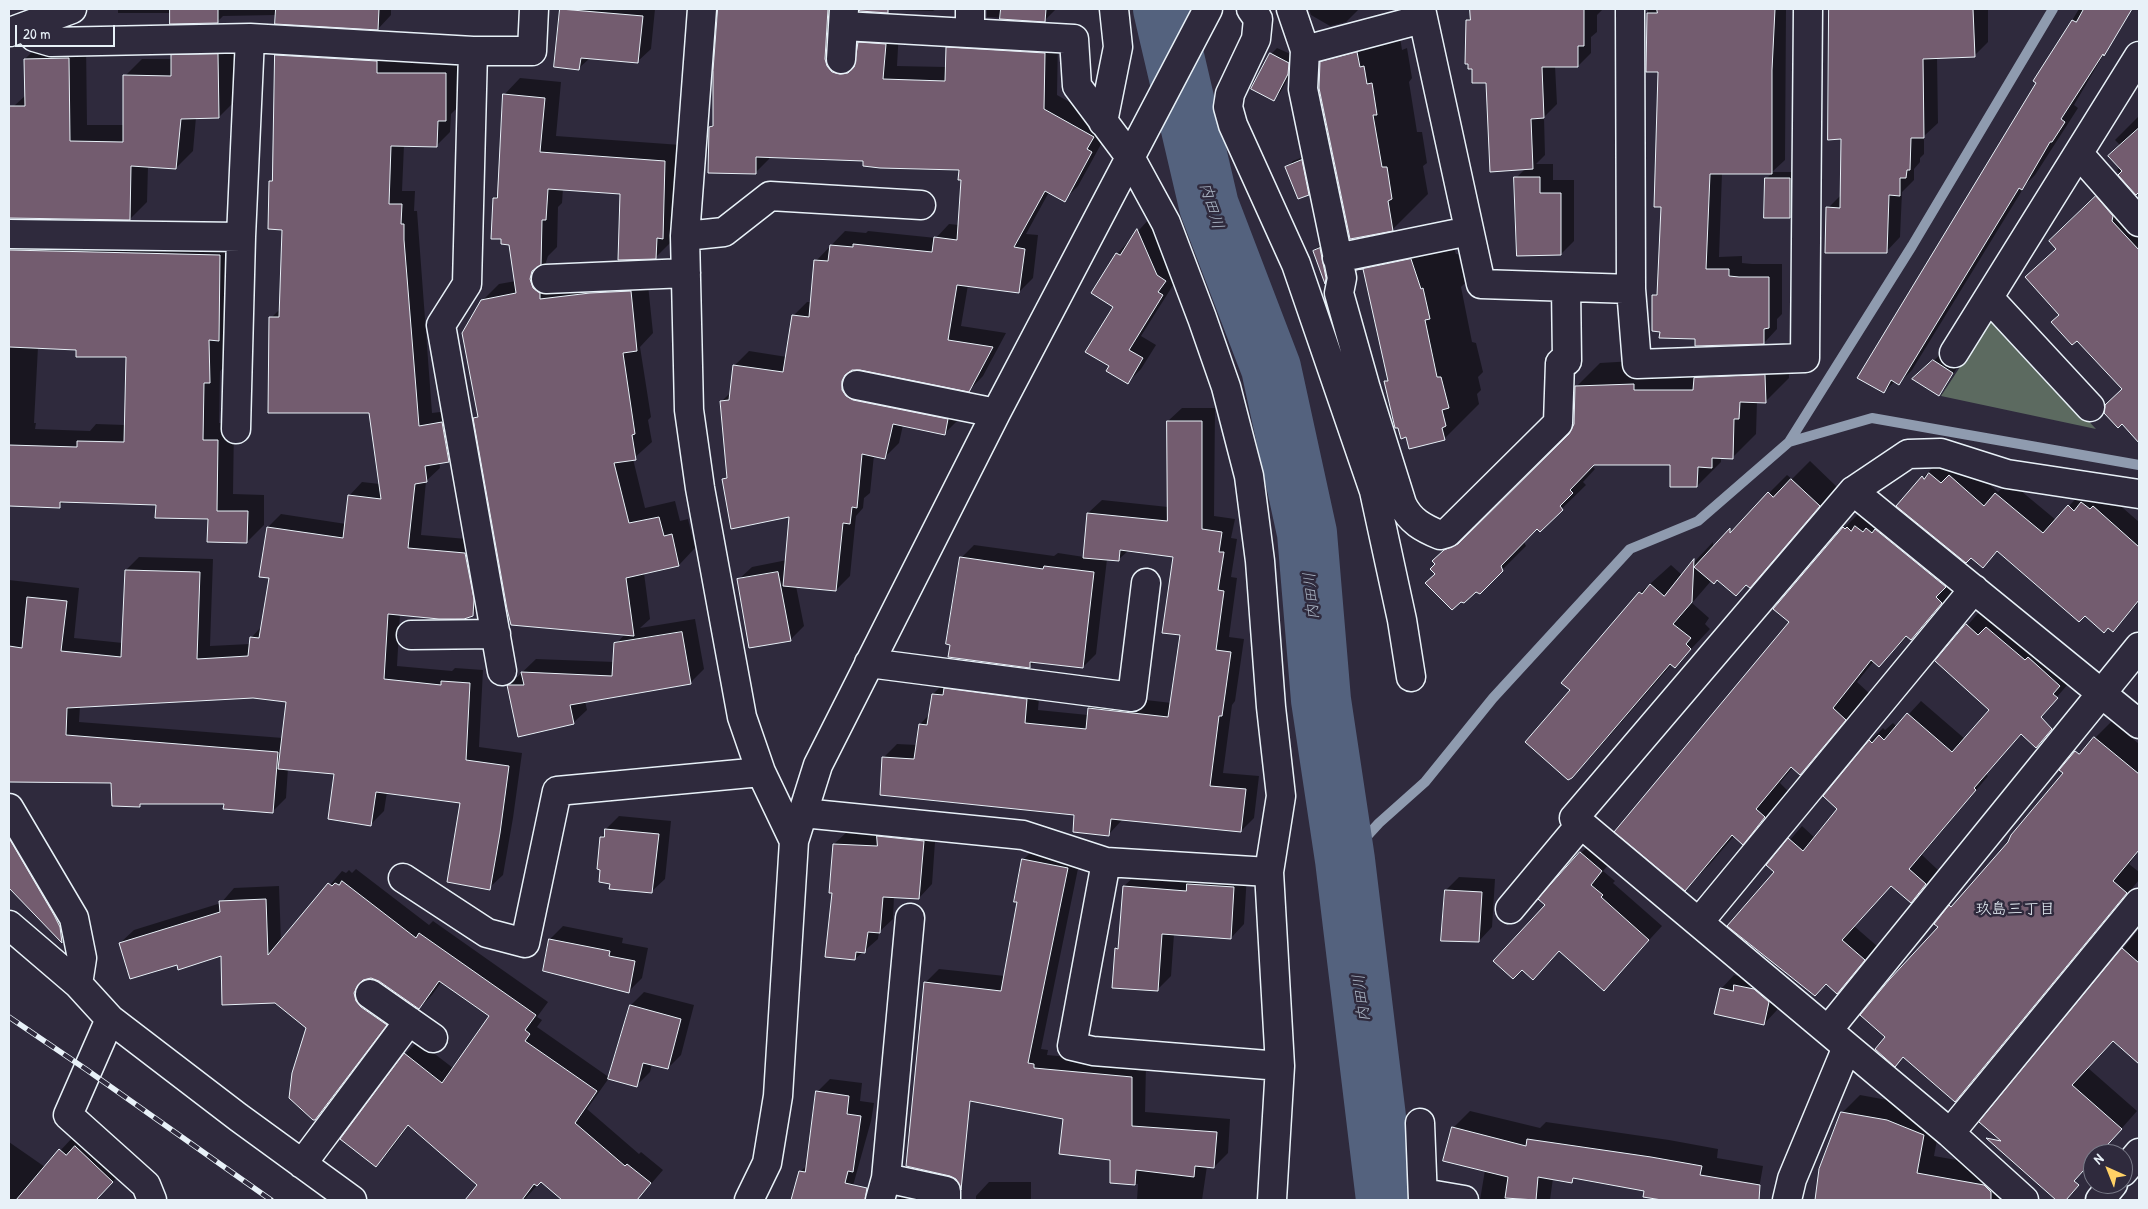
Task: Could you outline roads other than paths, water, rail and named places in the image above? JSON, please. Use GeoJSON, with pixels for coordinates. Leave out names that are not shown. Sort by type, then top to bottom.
{"type":"FeatureCollection","features":[{"type":"Feature","properties":{"kind":"street"},"geometry":{"type":"LineString","coordinates":[[17,30],[72,9]]}},
{"type":"Feature","properties":{"kind":"street"},"geometry":{"type":"LineString","coordinates":[[17,30],[51,42],[250,38],[473,51],[532,51],[534,9]]}},
{"type":"Feature","properties":{"kind":"street"},"geometry":{"type":"LineString","coordinates":[[702,9],[685,236],[689,410],[700,488],[742,717],[761,772],[794,841]]}},
{"type":"Feature","properties":{"kind":"street"},"geometry":{"type":"LineString","coordinates":[[1103,122],[1118,47],[1114,9]]}},
{"type":"Feature","properties":{"kind":"street"},"geometry":{"type":"LineString","coordinates":[[749,1200],[767,1163],[778,1096],[794,841],[818,764],[996,413],[1208,9]]}},
{"type":"Feature","properties":{"kind":"street"},"geometry":{"type":"LineString","coordinates":[[1251,9],[1258,19],[1256,39],[1230,94],[1228,107],[1233,125],[1296,264],[1374,491],[1402,620],[1411,677]]}},
{"type":"Feature","properties":{"kind":"street"},"geometry":{"type":"LineString","coordinates":[[1291,9],[1305,50],[1303,89],[1342,278],[1339,293],[1366,389],[1402,504],[1411,518],[1430,531],[1440,535],[1447,533],[1558,423],[1560,363],[1567,361],[1566,287]]}},
{"type":"Feature","properties":{"kind":"street"},"geometry":{"type":"LineString","coordinates":[[1630,9],[1630,289],[1637,364],[1812,364],[1808,9]]}},
{"type":"Feature","properties":{"kind":"street"},"geometry":{"type":"LineString","coordinates":[[1305,50],[1421,14],[1481,284],[1630,289]]}},
{"type":"Feature","properties":{"kind":"street"},"geometry":{"type":"LineString","coordinates":[[841,58],[844,18],[970,21],[1074,39],[1077,86],[1130,157],[1166,223],[1199,309],[1226,387],[1249,476],[1260,561],[1280,796],[1270,872],[1280,1066],[1272,1200]]}},
{"type":"Feature","properties":{"kind":"street"},"geometry":{"type":"LineString","coordinates":[[236,429],[241,237],[250,38]]}},
{"type":"Feature","properties":{"kind":"street"},"geometry":{"type":"LineString","coordinates":[[473,51],[467,284],[442,324],[502,671]]}},
{"type":"Feature","properties":{"kind":"street"},"geometry":{"type":"LineString","coordinates":[[1954,353],[2139,56]]}},
{"type":"Feature","properties":{"kind":"street"},"geometry":{"type":"LineString","coordinates":[[2079,154],[2139,222]]}},
{"type":"Feature","properties":{"kind":"street"},"geometry":{"type":"LineString","coordinates":[[685,236],[724,232],[770,196],[921,205]]}},
{"type":"Feature","properties":{"kind":"street"},"geometry":{"type":"LineString","coordinates":[[1338,258],[1469,231]]}},
{"type":"Feature","properties":{"kind":"street"},"geometry":{"type":"LineString","coordinates":[[9,234],[241,237]]}},
{"type":"Feature","properties":{"kind":"street"},"geometry":{"type":"LineString","coordinates":[[546,279],[686,273]]}},
{"type":"Feature","properties":{"kind":"street"},"geometry":{"type":"LineString","coordinates":[[1989,298],[2090,406]]}},
{"type":"Feature","properties":{"kind":"street"},"geometry":{"type":"LineString","coordinates":[[857,385],[996,413]]}},
{"type":"Feature","properties":{"kind":"street"},"geometry":{"type":"LineString","coordinates":[[2024,1200],[1950,1133],[1574,818],[1853,491],[1908,454],[1941,453],[2007,474],[2139,494]]}},
{"type":"Feature","properties":{"kind":"street"},"geometry":{"type":"LineString","coordinates":[[1853,491],[2139,724]]}},
{"type":"Feature","properties":{"kind":"street"},"geometry":{"type":"LineString","coordinates":[[869,663],[1132,697],[1146,583]]}},
{"type":"Feature","properties":{"kind":"street"},"geometry":{"type":"LineString","coordinates":[[1699,922],[1974,589]]}},
{"type":"Feature","properties":{"kind":"street"},"geometry":{"type":"LineString","coordinates":[[411,635],[496,634]]}},
{"type":"Feature","properties":{"kind":"street"},"geometry":{"type":"LineString","coordinates":[[1787,1200],[1792,1179],[1838,1038],[2139,647]]}},
{"type":"Feature","properties":{"kind":"street"},"geometry":{"type":"LineString","coordinates":[[404,878],[487,933],[525,943],[557,791],[761,772]]}},
{"type":"Feature","properties":{"kind":"street"},"geometry":{"type":"LineString","coordinates":[[9,808],[74,918],[82,958],[78,984]]}},
{"type":"Feature","properties":{"kind":"street"},"geometry":{"type":"LineString","coordinates":[[803,813],[1023,835],[1106,862],[1270,872]]}},
{"type":"Feature","properties":{"kind":"street"},"geometry":{"type":"LineString","coordinates":[[1510,909],[1581,824]]}},
{"type":"Feature","properties":{"kind":"street"},"geometry":{"type":"LineString","coordinates":[[1106,862],[1072,1046],[1093,1051],[1280,1066]]}},
{"type":"Feature","properties":{"kind":"street"},"geometry":{"type":"LineString","coordinates":[[1950,1133],[2139,903]]}},
{"type":"Feature","properties":{"kind":"street"},"geometry":{"type":"LineString","coordinates":[[910,918],[883,1189],[946,1191],[946,1200]]}},
{"type":"Feature","properties":{"kind":"street"},"geometry":{"type":"LineString","coordinates":[[9,925],[78,984],[110,1019],[238,1117],[352,1200]]}},
{"type":"Feature","properties":{"kind":"street"},"geometry":{"type":"LineString","coordinates":[[370,994],[433,1038]]}},
{"type":"Feature","properties":{"kind":"street"},"geometry":{"type":"LineString","coordinates":[[110,1019],[68,1115],[146,1185],[152,1200]]}},
{"type":"Feature","properties":{"kind":"street"},"geometry":{"type":"LineString","coordinates":[[302,1164],[410,1021]]}},
{"type":"Feature","properties":{"kind":"street"},"geometry":{"type":"LineString","coordinates":[[1420,1123],[1423,1197],[1464,1200]]}},
{"type":"Feature","properties":{"kind":"waterway","name":"内田川"},"geometry":{"type":"LineString","coordinates":[[1163,9],[1209,206],[1271,368],[1307,533],[1321,700],[1345,860],[1386,1200]]}},
{"type":"Feature","properties":{"kind":"waterway"},"geometry":{"type":"LineString","coordinates":[[1345,860],[1379,823],[1425,782],[1493,698],[1630,549],[1698,521],[1789,442],[1912,246],[2053,9]]}},
{"type":"Feature","properties":{"kind":"waterway"},"geometry":{"type":"LineString","coordinates":[[1789,442],[1872,418],[2139,465]]}},
{"type":"Feature","properties":{"kind":"railway"},"geometry":{"type":"LineString","coordinates":[[9,1017],[271,1200]]}},
{"type":"Feature","properties":{"kind":"district","name":"玖島三丁目"},"geometry":{"type":"Point","coordinates":[2015,910]}}]}
